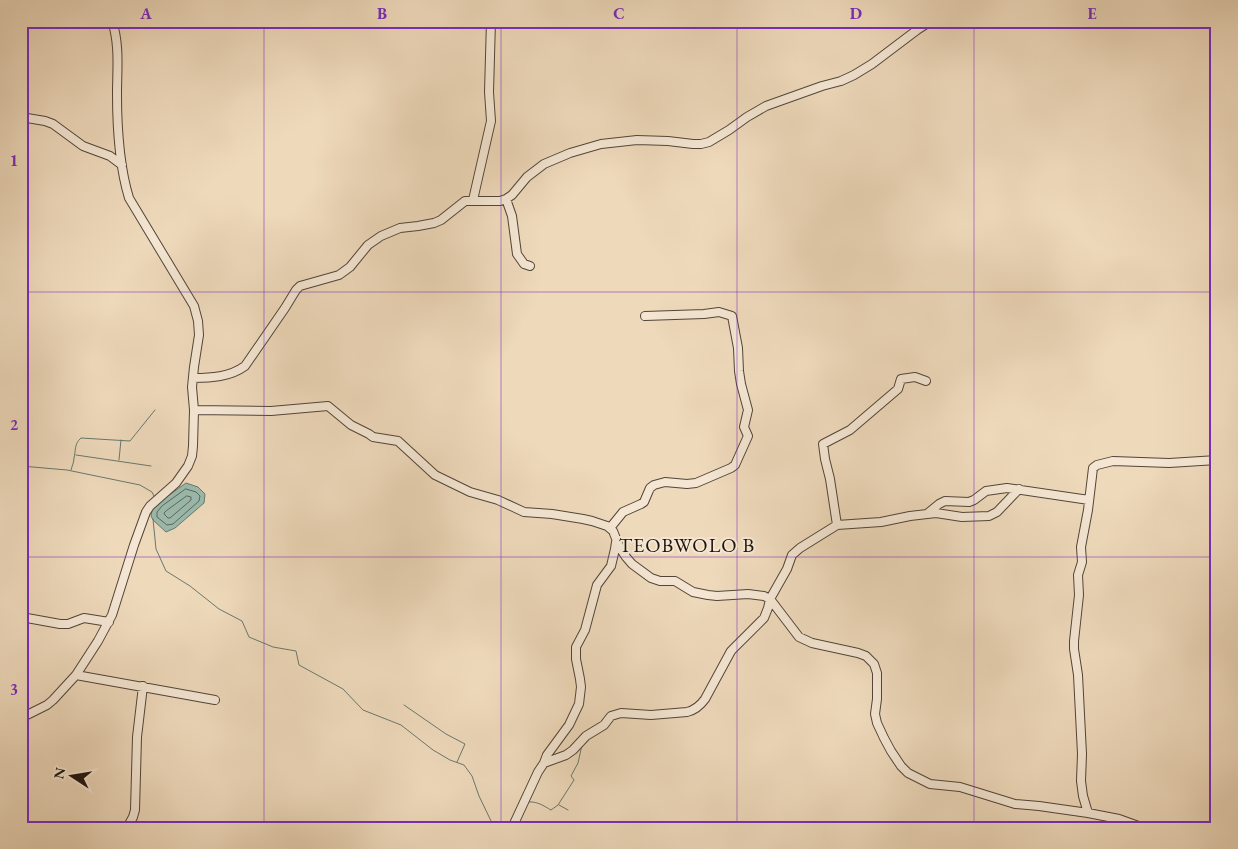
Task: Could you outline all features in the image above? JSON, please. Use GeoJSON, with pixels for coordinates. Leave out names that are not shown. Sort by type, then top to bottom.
{"type":"FeatureCollection","features":[{"type":"Feature","properties":{"kind":"street"},"geometry":{"type":"LineString","coordinates":[[21,718],[53,700],[76,675],[109,622],[146,512],[150,506],[176,483],[186,470],[193,446],[193,378],[199,335],[196,312],[129,198],[123,177],[120,154],[116,38],[112,21]]}},
{"type":"Feature","properties":{"kind":"street"},"geometry":{"type":"LineString","coordinates":[[473,200],[491,121],[489,92],[492,21]]}},
{"type":"Feature","properties":{"kind":"street"},"geometry":{"type":"LineString","coordinates":[[193,378],[218,377],[232,374],[245,366],[300,286],[344,272],[368,244],[381,236],[400,228],[434,223],[441,220],[465,201],[500,201],[506,199],[512,196],[527,177],[544,164],[570,152],[595,145],[637,140],[693,144],[709,142],[766,106],[854,75],[931,21]]}},
{"type":"Feature","properties":{"kind":"street"},"geometry":{"type":"LineString","coordinates":[[21,117],[52,124],[83,146],[110,156],[122,165]]}},
{"type":"Feature","properties":{"kind":"street"},"geometry":{"type":"LineString","coordinates":[[506,199],[512,216],[517,254],[524,264],[530,266]]}},
{"type":"Feature","properties":{"kind":"street"},"geometry":{"type":"LineString","coordinates":[[610,528],[623,512],[644,502],[650,488],[654,485],[665,482],[696,483],[731,468],[735,465],[748,436],[744,427],[747,406],[740,377],[738,348],[732,316],[719,312],[645,316]]}},
{"type":"Feature","properties":{"kind":"street"},"geometry":{"type":"LineString","coordinates":[[837,525],[823,444],[838,438],[850,430],[898,389],[901,380],[915,377],[926,381]]}},
{"type":"Feature","properties":{"kind":"street"},"geometry":{"type":"LineString","coordinates":[[194,410],[272,411],[328,406],[351,424],[369,434],[398,441],[435,474],[470,492],[498,500],[524,512],[583,518],[601,524],[610,528],[618,546],[632,564],[651,578],[660,581],[675,581],[693,592],[708,595],[748,594],[764,596],[770,599],[799,637],[866,656],[874,664],[877,673],[875,714],[877,723],[891,751],[908,773],[930,784],[960,787],[1015,804],[1088,813],[1124,821],[1144,828]]}},
{"type":"Feature","properties":{"kind":"street"},"geometry":{"type":"LineString","coordinates":[[1088,813],[1081,781],[1080,712],[1074,641],[1079,595],[1078,575],[1082,562],[1080,547],[1093,468],[1097,465],[1119,461],[1169,463],[1217,460]]}},
{"type":"Feature","properties":{"kind":"street"},"geometry":{"type":"LineString","coordinates":[[928,513],[945,501],[969,502],[986,491],[1007,488],[1089,500]]}},
{"type":"Feature","properties":{"kind":"street"},"geometry":{"type":"LineString","coordinates":[[544,763],[566,755],[586,736],[601,728],[611,716],[632,713],[651,715],[681,713],[697,708],[705,699],[731,651],[764,618],[770,599],[787,569],[792,555],[837,525],[881,522],[928,513],[944,513],[962,517],[990,516],[997,512],[1019,489]]}},
{"type":"Feature","properties":{"kind":"street"},"geometry":{"type":"LineString","coordinates":[[512,828],[547,755],[567,728],[579,704],[581,687],[576,647],[584,630],[597,585],[611,566],[616,538]]}},
{"type":"Feature","properties":{"kind":"street"},"geometry":{"type":"LineString","coordinates":[[27,618],[60,624],[68,624],[84,618],[109,622]]}},
{"type":"Feature","properties":{"kind":"street"},"geometry":{"type":"LineString","coordinates":[[76,675],[215,700]]}},
{"type":"Feature","properties":{"kind":"street"},"geometry":{"type":"LineString","coordinates":[[127,828],[135,810],[137,737],[143,686]]}},
{"type":"Feature","properties":{"kind":"water"},"geometry":{"type":"Polygon","coordinates":[[[186,483],[198,487],[205,494],[204,503],[175,528],[166,532],[153,520],[151,516],[152,510],[158,503],[186,483]]]}},
{"type":"Feature","properties":{"kind":"waterway"},"geometry":{"type":"LineString","coordinates":[[71,470],[76,445],[81,438],[130,441],[155,410]]}},
{"type":"Feature","properties":{"kind":"waterway"},"geometry":{"type":"LineString","coordinates":[[119,460],[121,440]]}},
{"type":"Feature","properties":{"kind":"waterway"},"geometry":{"type":"LineString","coordinates":[[76,455],[151,466]]}},
{"type":"Feature","properties":{"kind":"waterway"},"geometry":{"type":"LineString","coordinates":[[21,466],[67,470],[140,485],[152,492],[154,496]]}},
{"type":"Feature","properties":{"kind":"waterway"},"geometry":{"type":"LineString","coordinates":[[153,519],[156,549],[166,571],[190,586],[219,609],[242,621],[249,637],[273,647],[296,651],[299,665],[343,689],[363,710],[401,725],[433,750],[450,760],[464,765],[472,776],[479,796],[496,828]]}},
{"type":"Feature","properties":{"kind":"waterway"},"geometry":{"type":"LineString","coordinates":[[404,705],[446,734],[465,744],[457,762]]}},
{"type":"Feature","properties":{"kind":"waterway"},"geometry":{"type":"LineString","coordinates":[[528,802],[543,805],[551,810],[558,805],[574,780],[571,776],[578,763],[582,745]]}},
{"type":"Feature","properties":{"kind":"waterway"},"geometry":{"type":"LineString","coordinates":[[559,805],[568,810]]}},
{"type":"Feature","properties":{"kind":"district","name":"TEOBWOLO B"},"geometry":{"type":"Point","coordinates":[687,545]}}]}
